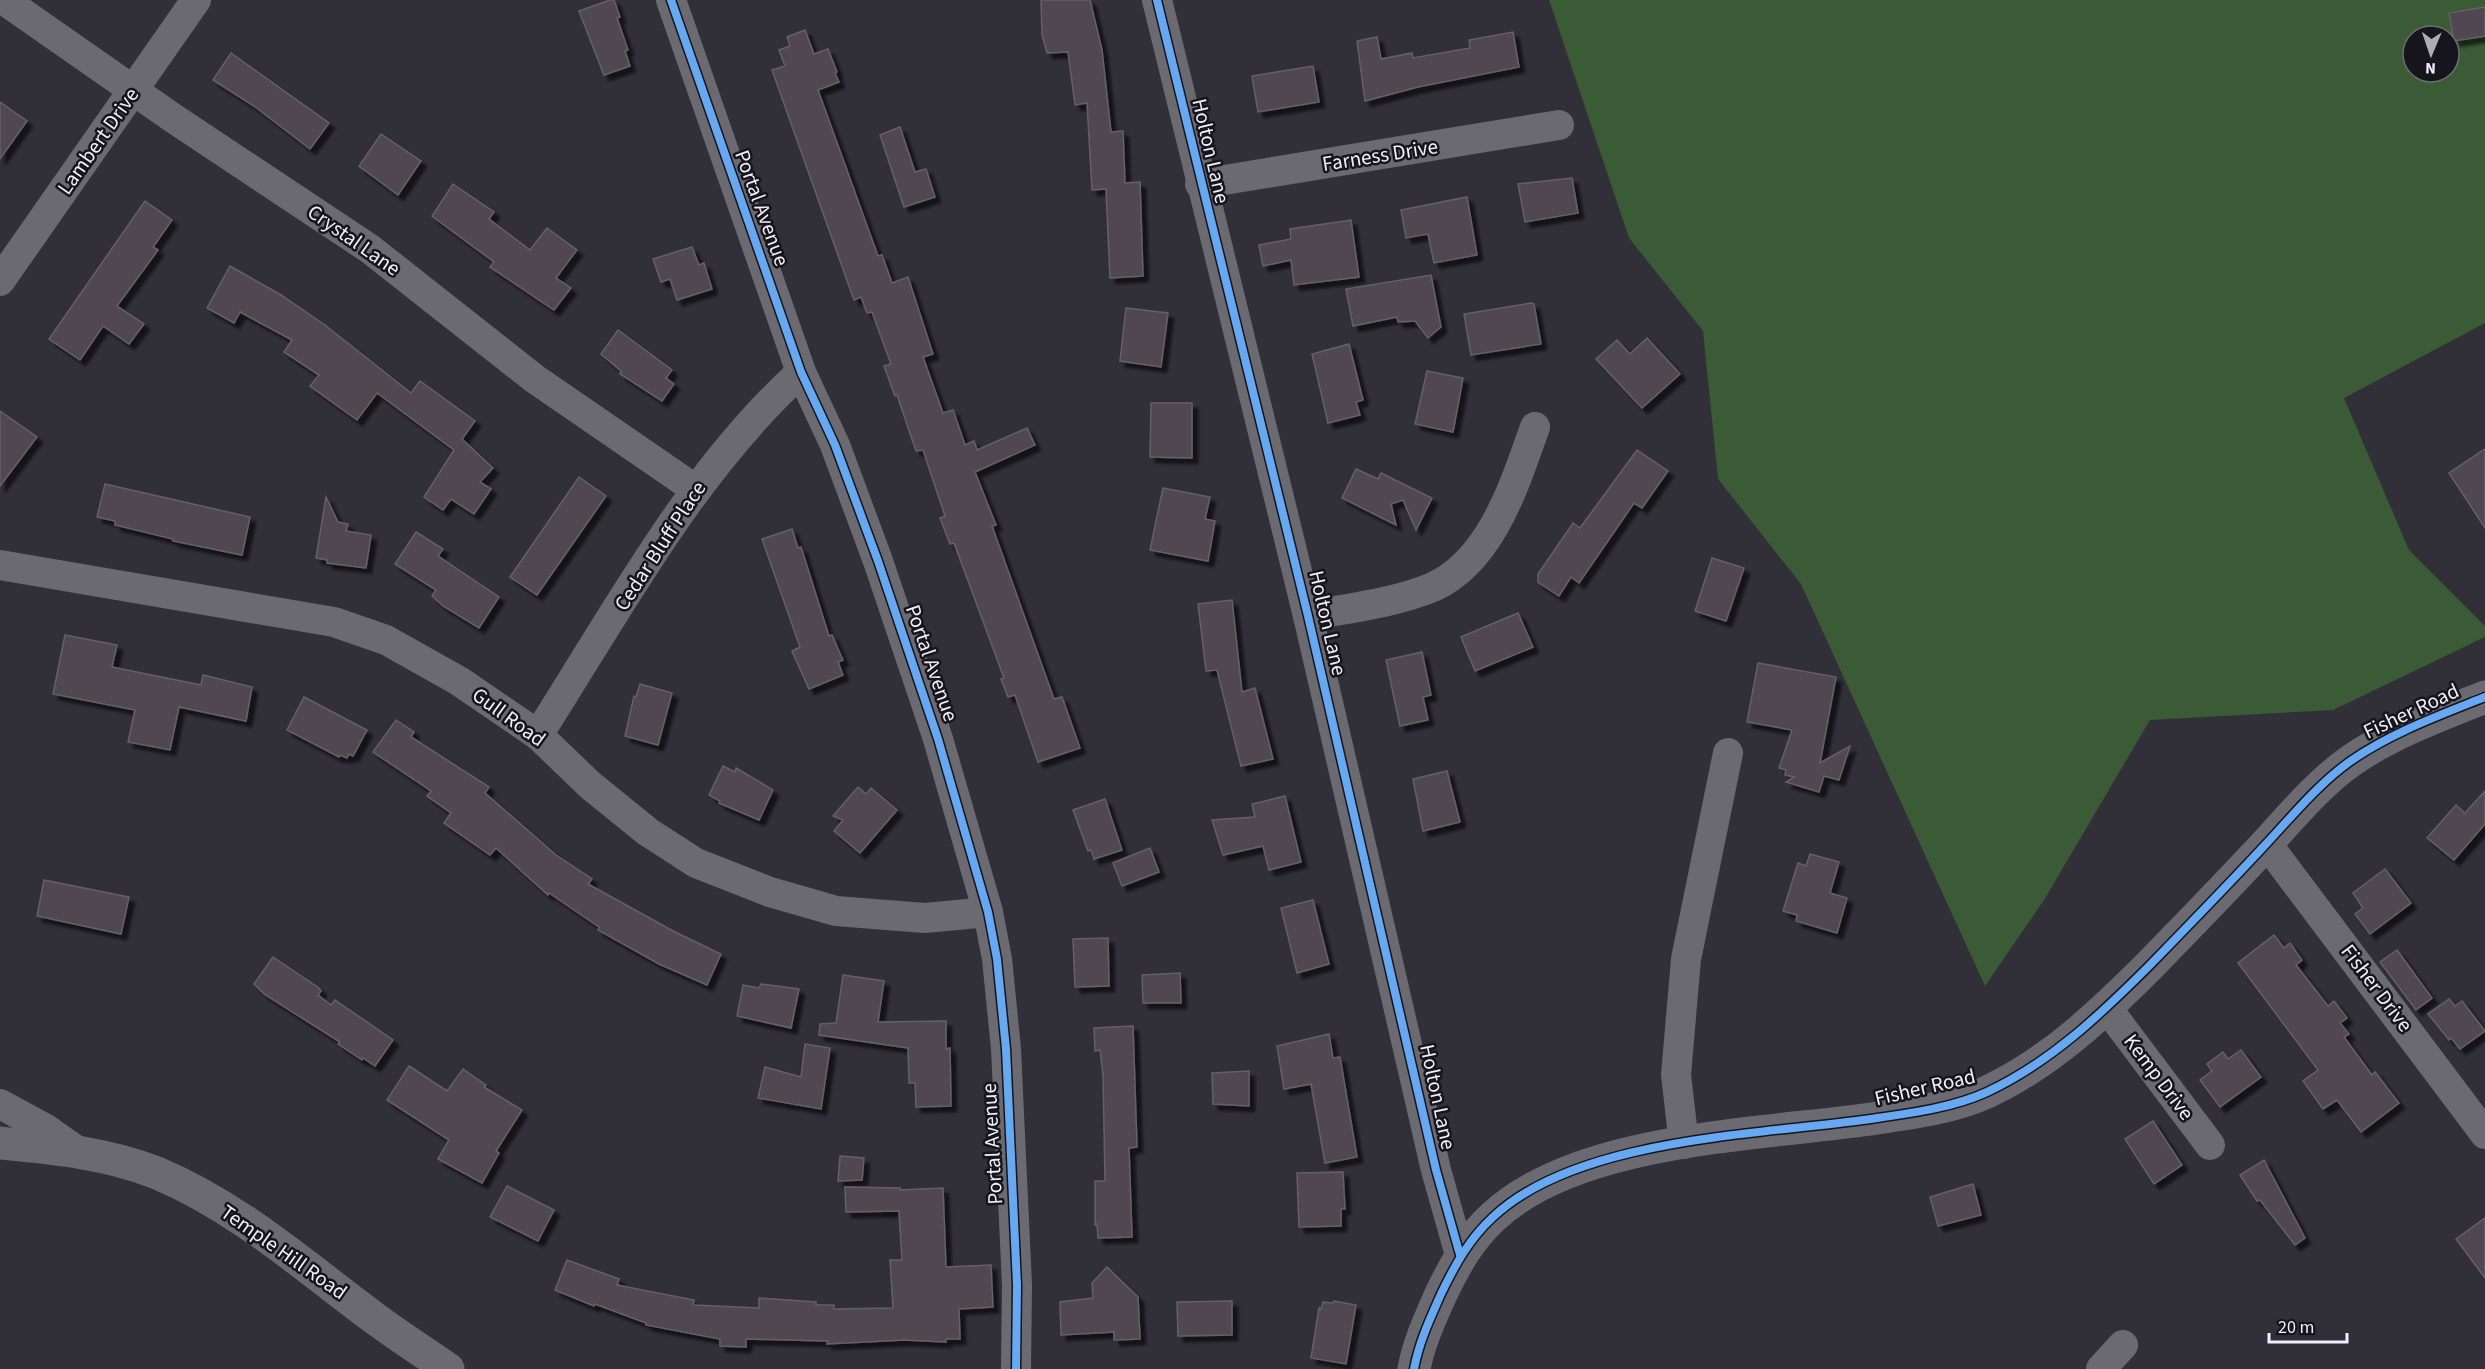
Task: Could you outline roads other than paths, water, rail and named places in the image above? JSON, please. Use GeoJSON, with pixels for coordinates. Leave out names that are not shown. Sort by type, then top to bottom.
{"type":"FeatureCollection","features":[{"type":"Feature","properties":{"kind":"street","name":"Crystal Lane"},"geometry":{"type":"LineString","coordinates":[[4,0],[133,91],[370,249],[535,379],[695,489]]}},
{"type":"Feature","properties":{"kind":"street","name":"Lambert Drive"},"geometry":{"type":"LineString","coordinates":[[0,281],[196,0]]}},
{"type":"Feature","properties":{"kind":"street","name":"Portal Avenue"},"geometry":{"type":"LineString","coordinates":[[671,0],[801,372],[835,445],[878,561],[938,739],[988,912],[997,959],[1006,1049],[1017,1285],[1016,1369]]}},
{"type":"Feature","properties":{"kind":"street","name":"Holton Lane"},"geometry":{"type":"LineString","coordinates":[[1157,0],[1200,184],[1308,616],[1436,1170],[1460,1255]]}},
{"type":"Feature","properties":{"kind":"street","name":"Farness Drive"},"geometry":{"type":"LineString","coordinates":[[1200,184],[1559,126]]}},
{"type":"Feature","properties":{"kind":"street","name":"Cedar Bluff Place"},"geometry":{"type":"LineString","coordinates":[[538,735],[695,489],[738,437],[801,372]]}},
{"type":"Feature","properties":{"kind":"street"},"geometry":{"type":"LineString","coordinates":[[1308,616],[1433,587],[1467,563],[1497,518],[1520,470],[1535,428]]}},
{"type":"Feature","properties":{"kind":"street","name":"Gull Road"},"geometry":{"type":"LineString","coordinates":[[0,565],[334,622],[386,640],[450,675],[538,735],[590,785],[648,832],[696,863],[725,875],[836,911],[925,918],[988,912]]}},
{"type":"Feature","properties":{"kind":"street","name":"Fisher Road"},"geometry":{"type":"LineString","coordinates":[[1414,1369],[1419,1344],[1460,1255],[1491,1218],[1511,1202],[1558,1176],[1603,1159],[1684,1144],[1886,1116],[1937,1107],[1984,1094],[2051,1054],[2081,1032],[2267,844],[2320,787],[2351,761],[2388,739],[2485,696]]}},
{"type":"Feature","properties":{"kind":"street"},"geometry":{"type":"LineString","coordinates":[[1684,1144],[1676,1075],[1686,959],[1728,753]]}},
{"type":"Feature","properties":{"kind":"street","name":"Fisher Drive"},"geometry":{"type":"LineString","coordinates":[[2267,844],[2485,1134]]}},
{"type":"Feature","properties":{"kind":"street","name":"Kemp Drive"},"geometry":{"type":"LineString","coordinates":[[2107,1008],[2210,1145]]}},
{"type":"Feature","properties":{"kind":"street"},"geometry":{"type":"LineString","coordinates":[[0,1104],[46,1129],[76,1150]]}},
{"type":"Feature","properties":{"kind":"street","name":"Temple Hill Road"},"geometry":{"type":"LineString","coordinates":[[0,1143],[76,1150],[156,1173],[241,1217],[310,1266],[376,1320],[448,1369]]}},
{"type":"Feature","properties":{"kind":"street"},"geometry":{"type":"LineString","coordinates":[[2101,1369],[2123,1345]]}}]}
